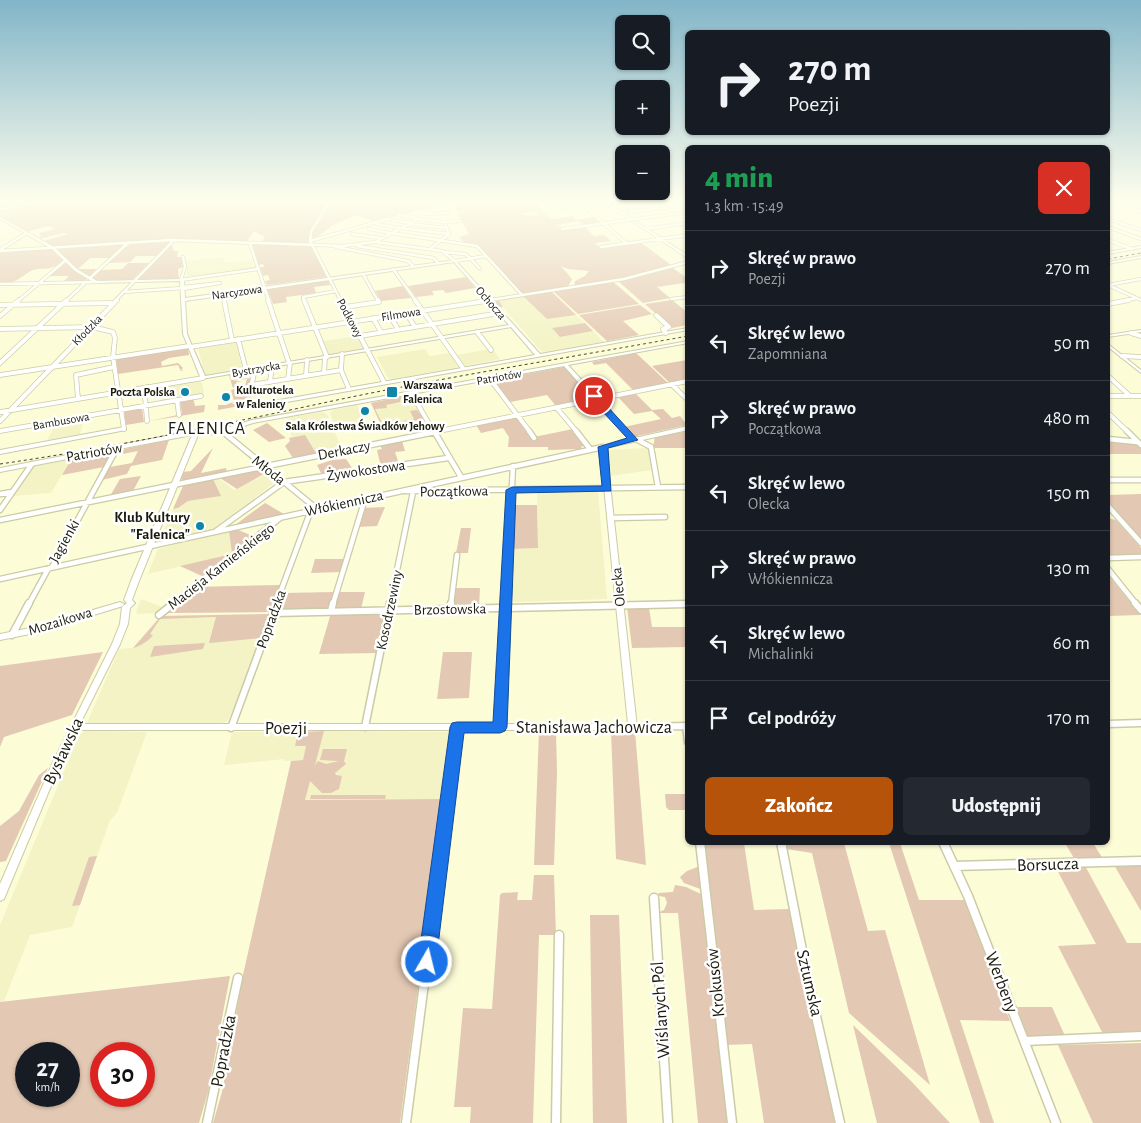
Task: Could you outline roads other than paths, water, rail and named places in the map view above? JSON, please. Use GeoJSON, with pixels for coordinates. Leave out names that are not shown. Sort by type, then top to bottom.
{"type":"FeatureCollection","features":[{"type":"Feature","properties":{"kind":"street"},"geometry":{"type":"LineString","coordinates":[[57,252],[90,278],[99,282]]}},
{"type":"Feature","properties":{"kind":"street"},"geometry":{"type":"LineString","coordinates":[[90,278],[118,252]]}},
{"type":"Feature","properties":{"kind":"street","name":"Kłodzka"},"geometry":{"type":"LineString","coordinates":[[0,421],[162,252]]}},
{"type":"Feature","properties":{"kind":"street"},"geometry":{"type":"LineString","coordinates":[[252,252],[290,363],[288,379]]}},
{"type":"Feature","properties":{"kind":"street","name":"Podkowy"},"geometry":{"type":"LineString","coordinates":[[316,252],[384,382]]}},
{"type":"Feature","properties":{"kind":"street"},"geometry":{"type":"LineString","coordinates":[[364,252],[408,261],[413,266]]}},
{"type":"Feature","properties":{"kind":"street"},"geometry":{"type":"LineString","coordinates":[[399,252],[434,258],[438,263]]}},
{"type":"Feature","properties":{"kind":"street","name":"Ochocza"},"geometry":{"type":"LineString","coordinates":[[444,252],[455,261],[539,356]]}},
{"type":"Feature","properties":{"kind":"street","name":"Ochocza"},"geometry":{"type":"LineString","coordinates":[[452,252],[464,254],[470,258]]}},
{"type":"Feature","properties":{"kind":"street"},"geometry":{"type":"LineString","coordinates":[[483,252],[522,295]]}},
{"type":"Feature","properties":{"kind":"street","name":"Narcyzowa"},"geometry":{"type":"LineString","coordinates":[[184,300],[486,256]]}},
{"type":"Feature","properties":{"kind":"street"},"geometry":{"type":"LineString","coordinates":[[183,257],[185,267],[181,280],[185,333],[203,378]]}},
{"type":"Feature","properties":{"kind":"street"},"geometry":{"type":"LineString","coordinates":[[1110,263],[1141,257]]}},
{"type":"Feature","properties":{"kind":"street"},"geometry":{"type":"LineString","coordinates":[[470,258],[480,269]]}},
{"type":"Feature","properties":{"kind":"street"},"geometry":{"type":"LineString","coordinates":[[0,316],[66,260]]}},
{"type":"Feature","properties":{"kind":"street","name":"Filmowa"},"geometry":{"type":"LineString","coordinates":[[0,375],[613,281],[685,263]]}},
{"type":"Feature","properties":{"kind":"street"},"geometry":{"type":"LineString","coordinates":[[0,284],[181,280],[257,269]]}},
{"type":"Feature","properties":{"kind":"street"},"geometry":{"type":"LineString","coordinates":[[393,269],[463,368]]}},
{"type":"Feature","properties":{"kind":"street"},"geometry":{"type":"LineString","coordinates":[[345,307],[379,301],[362,274]]}},
{"type":"Feature","properties":{"kind":"street"},"geometry":{"type":"LineString","coordinates":[[1110,286],[1141,279]]}},
{"type":"Feature","properties":{"kind":"street"},"geometry":{"type":"LineString","coordinates":[[0,363],[85,283]]}},
{"type":"Feature","properties":{"kind":"street"},"geometry":{"type":"LineString","coordinates":[[123,292],[220,284],[183,288]]}},
{"type":"Feature","properties":{"kind":"street"},"geometry":{"type":"LineString","coordinates":[[1110,287],[1139,299]]}},
{"type":"Feature","properties":{"kind":"street"},"geometry":{"type":"LineString","coordinates":[[324,373],[326,357],[303,297],[336,291]]}},
{"type":"Feature","properties":{"kind":"street"},"geometry":{"type":"LineString","coordinates":[[223,294],[232,340]]}},
{"type":"Feature","properties":{"kind":"street"},"geometry":{"type":"LineString","coordinates":[[672,299],[685,297]]}},
{"type":"Feature","properties":{"kind":"street"},"geometry":{"type":"LineString","coordinates":[[1110,304],[1139,299]]}},
{"type":"Feature","properties":{"kind":"street"},"geometry":{"type":"LineString","coordinates":[[0,305],[112,304]]}},
{"type":"Feature","properties":{"kind":"street"},"geometry":{"type":"LineString","coordinates":[[406,313],[415,326]]}},
{"type":"Feature","properties":{"kind":"street"},"geometry":{"type":"LineString","coordinates":[[360,336],[500,313]]}},
{"type":"Feature","properties":{"kind":"street"},"geometry":{"type":"LineString","coordinates":[[656,315],[670,327],[663,329],[666,333]]}},
{"type":"Feature","properties":{"kind":"street"},"geometry":{"type":"LineString","coordinates":[[390,316],[398,329]]}},
{"type":"Feature","properties":{"kind":"street"},"geometry":{"type":"LineString","coordinates":[[373,318],[381,332]]}},
{"type":"Feature","properties":{"kind":"street","name":"Bystrzycka"},"geometry":{"type":"LineString","coordinates":[[0,412],[512,326]]}},
{"type":"Feature","properties":{"kind":"street"},"geometry":{"type":"LineString","coordinates":[[0,329],[89,327],[106,329],[113,332],[115,336],[114,367],[124,429]]}},
{"type":"Feature","properties":{"kind":"street","name":"Patriotów"},"geometry":{"type":"LineString","coordinates":[[259,405],[685,330]]}},
{"type":"Feature","properties":{"kind":"street"},"geometry":{"type":"LineString","coordinates":[[1110,336],[1141,331]]}},
{"type":"Feature","properties":{"kind":"street"},"geometry":{"type":"LineString","coordinates":[[477,332],[491,350]]}},
{"type":"Feature","properties":{"kind":"street"},"geometry":{"type":"LineString","coordinates":[[1131,333],[1141,336]]}},
{"type":"Feature","properties":{"kind":"street"},"geometry":{"type":"LineString","coordinates":[[238,339],[246,370]]}},
{"type":"Feature","properties":{"kind":"street","name":"Patriotów"},"geometry":{"type":"LineString","coordinates":[[0,470],[685,343]]}},
{"type":"Feature","properties":{"kind":"street"},"geometry":{"type":"LineString","coordinates":[[1110,346],[1141,372]]}},
{"type":"Feature","properties":{"kind":"street"},"geometry":{"type":"LineString","coordinates":[[342,354],[341,370],[349,389]]}},
{"type":"Feature","properties":{"kind":"street"},"geometry":{"type":"LineString","coordinates":[[1122,356],[1141,357]]}},
{"type":"Feature","properties":{"kind":"street"},"geometry":{"type":"LineString","coordinates":[[306,376],[308,360]]}},
{"type":"Feature","properties":{"kind":"street"},"geometry":{"type":"LineString","coordinates":[[565,365],[634,439],[650,447]]}},
{"type":"Feature","properties":{"kind":"street"},"geometry":{"type":"LineString","coordinates":[[270,382],[272,366]]}},
{"type":"Feature","properties":{"kind":"street"},"geometry":{"type":"LineString","coordinates":[[78,399],[76,375],[114,367]]}},
{"type":"Feature","properties":{"kind":"street"},"geometry":{"type":"LineString","coordinates":[[255,369],[251,386],[341,370]]}},
{"type":"Feature","properties":{"kind":"street"},"geometry":{"type":"LineString","coordinates":[[1110,378],[1130,396]]}},
{"type":"Feature","properties":{"kind":"street"},"geometry":{"type":"LineString","coordinates":[[490,379],[534,438]]}},
{"type":"Feature","properties":{"kind":"street","name":"Derkaczy"},"geometry":{"type":"LineString","coordinates":[[0,520],[685,382]]}},
{"type":"Feature","properties":{"kind":"street"},"geometry":{"type":"LineString","coordinates":[[671,384],[685,397]]}},
{"type":"Feature","properties":{"kind":"street"},"geometry":{"type":"LineString","coordinates":[[147,387],[147,421]]}},
{"type":"Feature","properties":{"kind":"street"},"geometry":{"type":"LineString","coordinates":[[410,393],[461,477]]}},
{"type":"Feature","properties":{"kind":"street","name":"Bambusowa"},"geometry":{"type":"LineString","coordinates":[[0,431],[202,396]]}},
{"type":"Feature","properties":{"kind":"street"},"geometry":{"type":"LineString","coordinates":[[1110,396],[1141,396]]}},
{"type":"Feature","properties":{"kind":"street"},"geometry":{"type":"LineString","coordinates":[[177,400],[179,415]]}},
{"type":"Feature","properties":{"kind":"street"},"geometry":{"type":"LineString","coordinates":[[556,407],[590,449]]}},
{"type":"Feature","properties":{"kind":"street"},"geometry":{"type":"LineString","coordinates":[[1110,415],[1140,443]]}},
{"type":"Feature","properties":{"kind":"street","name":"Włókiennicza"},"geometry":{"type":"LineString","coordinates":[[0,578],[214,533],[314,509],[685,428]]}},
{"type":"Feature","properties":{"kind":"street","name":"Patriotów"},"geometry":{"type":"LineString","coordinates":[[0,452],[124,429]]}},
{"type":"Feature","properties":{"kind":"street","name":"Młoda"},"geometry":{"type":"LineString","coordinates":[[220,430],[314,509]]}},
{"type":"Feature","properties":{"kind":"street","name":"Bysławska"},"geometry":{"type":"LineString","coordinates":[[1,892],[73,727],[116,644],[124,624],[125,603],[193,434]]}},
{"type":"Feature","properties":{"kind":"street"},"geometry":{"type":"LineString","coordinates":[[653,435],[654,441],[650,447],[658,487]]}},
{"type":"Feature","properties":{"kind":"street"},"geometry":{"type":"LineString","coordinates":[[1110,439],[1140,443]]}},
{"type":"Feature","properties":{"kind":"street","name":"Olecka"},"geometry":{"type":"LineString","coordinates":[[603,447],[633,727]]}},
{"type":"Feature","properties":{"kind":"street","name":"Jagienki"},"geometry":{"type":"LineString","coordinates":[[12,635],[48,569],[52,567],[85,503],[117,448]]}},
{"type":"Feature","properties":{"kind":"street","name":"Żywokostowa"},"geometry":{"type":"LineString","coordinates":[[284,482],[448,458]]}},
{"type":"Feature","properties":{"kind":"street"},"geometry":{"type":"LineString","coordinates":[[0,510],[32,464]]}},
{"type":"Feature","properties":{"kind":"street"},"geometry":{"type":"LineString","coordinates":[[500,727],[513,466]]}},
{"type":"Feature","properties":{"kind":"street"},"geometry":{"type":"LineString","coordinates":[[1110,480],[1141,480]]}},
{"type":"Feature","properties":{"kind":"street"},"geometry":{"type":"LineString","coordinates":[[214,533],[284,482]]}},
{"type":"Feature","properties":{"kind":"street","name":"Początkowa"},"geometry":{"type":"LineString","coordinates":[[400,491],[685,487]]}},
{"type":"Feature","properties":{"kind":"street"},"geometry":{"type":"LineString","coordinates":[[0,494],[12,492]]}},
{"type":"Feature","properties":{"kind":"street","name":"Kosodrzewiny"},"geometry":{"type":"LineString","coordinates":[[365,727],[413,492]]}},
{"type":"Feature","properties":{"kind":"street"},"geometry":{"type":"LineString","coordinates":[[331,611],[365,499]]}},
{"type":"Feature","properties":{"kind":"street"},"geometry":{"type":"LineString","coordinates":[[1110,508],[1141,543]]}},
{"type":"Feature","properties":{"kind":"street","name":"Popradzka"},"geometry":{"type":"LineString","coordinates":[[231,728],[314,509]]}},
{"type":"Feature","properties":{"kind":"street","name":"Macieja Kamieńskiego"},"geometry":{"type":"LineString","coordinates":[[159,615],[283,516]]}},
{"type":"Feature","properties":{"kind":"street"},"geometry":{"type":"LineString","coordinates":[[610,518],[664,517]]}},
{"type":"Feature","properties":{"kind":"street"},"geometry":{"type":"LineString","coordinates":[[450,609],[457,555]]}},
{"type":"Feature","properties":{"kind":"street"},"geometry":{"type":"LineString","coordinates":[[1110,558],[1141,557]]}},
{"type":"Feature","properties":{"kind":"street"},"geometry":{"type":"LineString","coordinates":[[1110,571],[1141,610]]}},
{"type":"Feature","properties":{"kind":"street","name":"Mozaikowa"},"geometry":{"type":"LineString","coordinates":[[0,637],[35,630],[125,603]]}},
{"type":"Feature","properties":{"kind":"street","name":"Brzostowska"},"geometry":{"type":"LineString","coordinates":[[273,613],[685,604]]}},
{"type":"Feature","properties":{"kind":"street"},"geometry":{"type":"LineString","coordinates":[[1110,724],[1141,723]]}},
{"type":"Feature","properties":{"kind":"street","name":"Stanisława Jachowicza"},"geometry":{"type":"LineString","coordinates":[[500,727],[685,726]]}},
{"type":"Feature","properties":{"kind":"street","name":"Poezji"},"geometry":{"type":"LineString","coordinates":[[73,727],[500,727]]}},
{"type":"Feature","properties":{"kind":"street"},"geometry":{"type":"LineString","coordinates":[[406,1123],[457,727]]}},
{"type":"Feature","properties":{"kind":"street","name":"Krokusów"},"geometry":{"type":"LineString","coordinates":[[700,845],[732,1123]]}},
{"type":"Feature","properties":{"kind":"street","name":"Sztumska"},"geometry":{"type":"LineString","coordinates":[[782,845],[807,976],[840,1123]]}},
{"type":"Feature","properties":{"kind":"street","name":"Werbeny"},"geometry":{"type":"LineString","coordinates":[[944,845],[968,896],[1056,1123]]}},
{"type":"Feature","properties":{"kind":"street","name":"Borsucza"},"geometry":{"type":"LineString","coordinates":[[954,866],[1141,861]]}},
{"type":"Feature","properties":{"kind":"street","name":"Wiślanych Pól"},"geometry":{"type":"LineString","coordinates":[[654,898],[668,1123]]}},
{"type":"Feature","properties":{"kind":"street"},"geometry":{"type":"LineString","coordinates":[[556,1123],[559,935]]}},
{"type":"Feature","properties":{"kind":"street","name":"Popradzka"},"geometry":{"type":"LineString","coordinates":[[207,1123],[238,978]]}},
{"type":"Feature","properties":{"kind":"street"},"geometry":{"type":"LineString","coordinates":[[1025,1041],[1141,1036]]}},
{"type":"Feature","properties":{"kind":"railway"},"geometry":{"type":"LineString","coordinates":[[1110,259],[1141,253]]}},
{"type":"Feature","properties":{"kind":"railway"},"geometry":{"type":"LineString","coordinates":[[0,464],[122,444],[414,385],[685,337]]}},
{"type":"Feature","properties":{"kind":"place","name":"Poczta Polska"},"geometry":{"type":"Point","coordinates":[185,392]}},
{"type":"Feature","properties":{"kind":"place","name":"Warszawa Falenica"},"geometry":{"type":"Point","coordinates":[392,392]}},
{"type":"Feature","properties":{"kind":"place","name":"Kulturoteka w Falenicy"},"geometry":{"type":"Point","coordinates":[226,397]}},
{"type":"Feature","properties":{"kind":"place","name":"Sala Królestwa Świadków Jehowy"},"geometry":{"type":"Point","coordinates":[365,411]}},
{"type":"Feature","properties":{"kind":"place","name":"Klub Kultury \"Falenica\""},"geometry":{"type":"Point","coordinates":[200,526]}},
{"type":"Feature","properties":{"kind":"district","name":"FALENICA"},"geometry":{"type":"Point","coordinates":[207,428]}}]}
